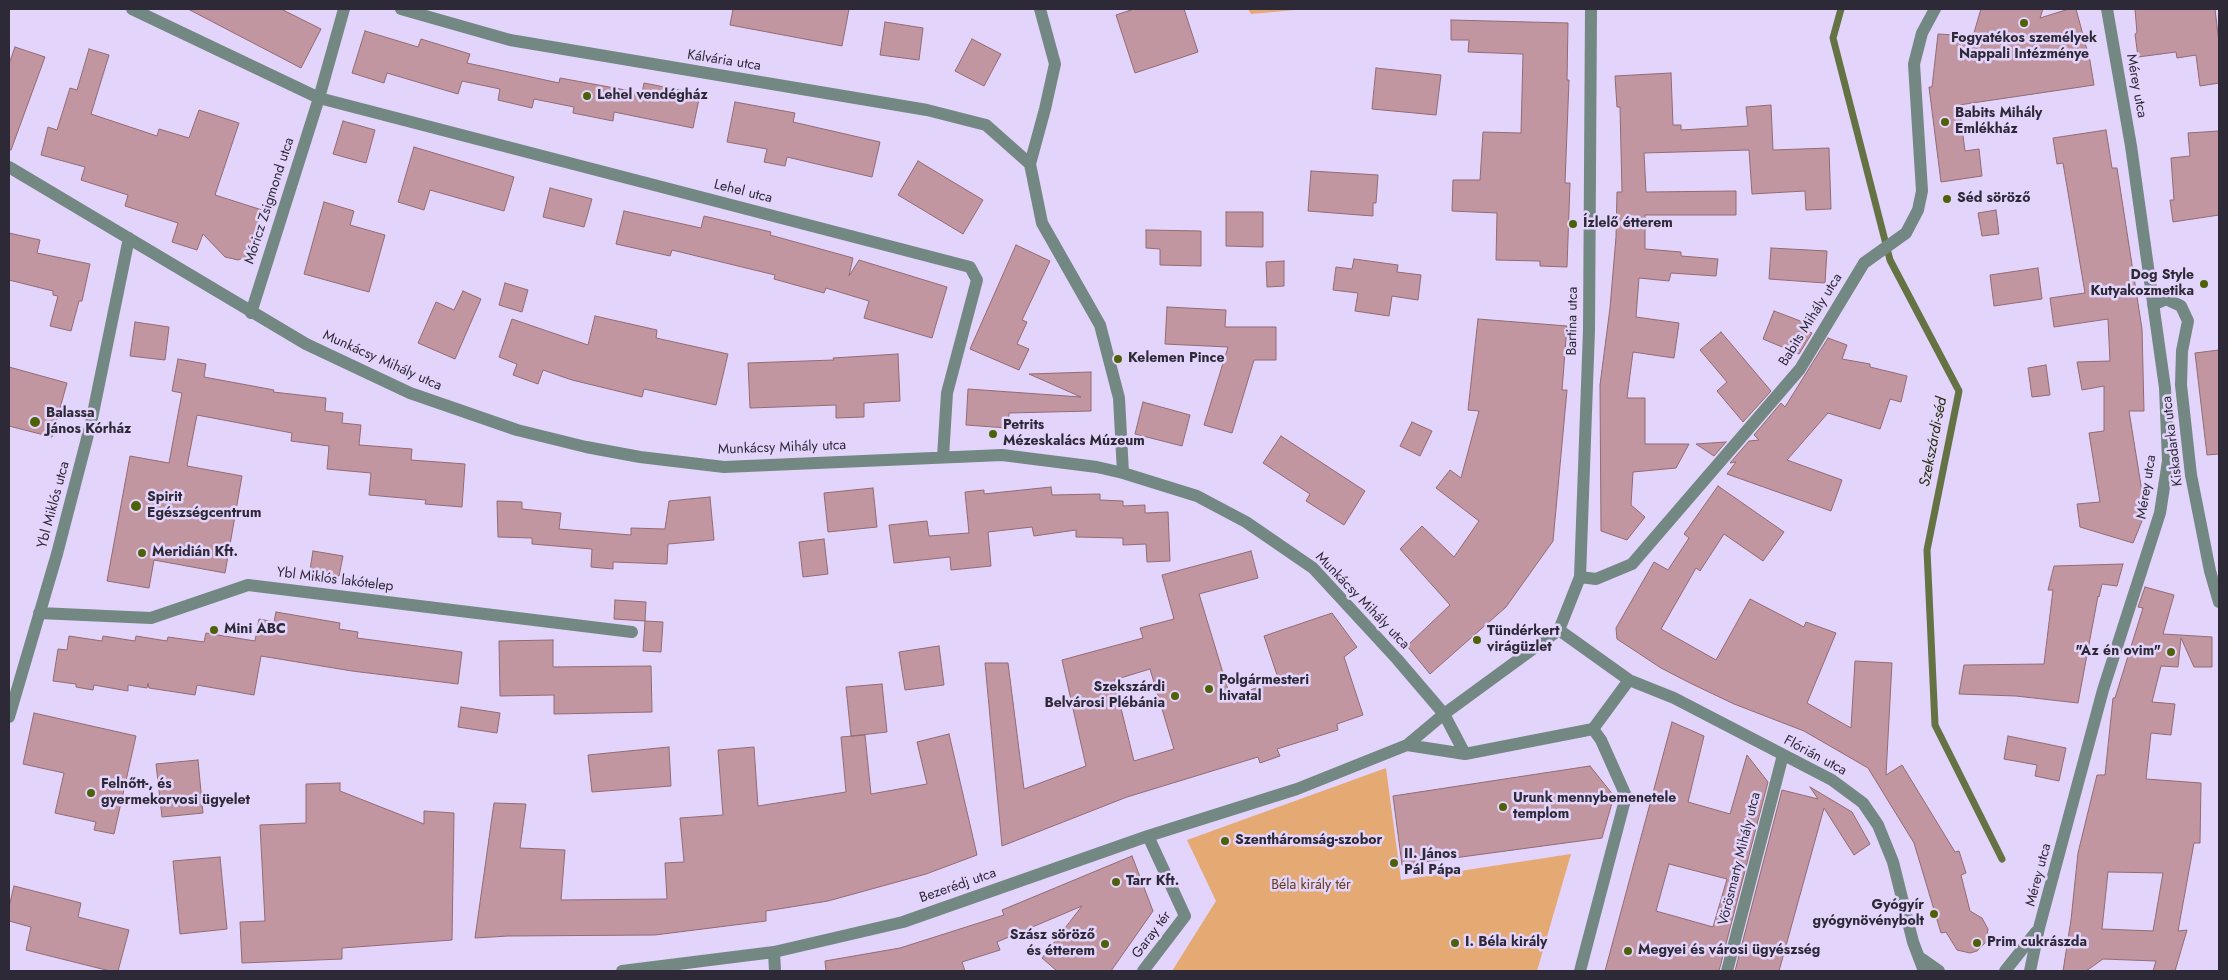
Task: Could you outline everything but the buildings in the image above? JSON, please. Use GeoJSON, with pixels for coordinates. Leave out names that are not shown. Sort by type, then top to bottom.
{"type":"FeatureCollection","features":[{"type":"Feature","properties":{"kind":"street"},"geometry":{"type":"LineString","coordinates":[[132,9],[318,98]]}},
{"type":"Feature","properties":{"kind":"street","name":"Móricz Zsigmond utca"},"geometry":{"type":"LineString","coordinates":[[251,313],[344,9]]}},
{"type":"Feature","properties":{"kind":"street","name":"Kálvária utca"},"geometry":{"type":"LineString","coordinates":[[401,9],[510,40],[927,110],[986,125],[1030,164]]}},
{"type":"Feature","properties":{"kind":"street"},"geometry":{"type":"LineString","coordinates":[[1040,9],[1055,64],[1030,164],[1042,222],[1100,325],[1119,398],[1123,473]]}},
{"type":"Feature","properties":{"kind":"street","name":"Bartina utca"},"geometry":{"type":"LineString","coordinates":[[1559,630],[1580,577],[1589,330],[1591,9]]}},
{"type":"Feature","properties":{"kind":"street","name":"Babits Mihály utca"},"geometry":{"type":"LineString","coordinates":[[1580,577],[1596,579],[1632,564],[1800,369],[1864,263],[1906,233],[1918,210],[1922,191],[1914,64],[1922,33],[1935,9]]}},
{"type":"Feature","properties":{"kind":"street","name":"Mérey utca"},"geometry":{"type":"LineString","coordinates":[[2030,971],[2039,928],[2103,690],[2160,513],[2168,461],[2165,388],[2108,9]]}},
{"type":"Feature","properties":{"kind":"street","name":"Lehel utca"},"geometry":{"type":"LineString","coordinates":[[318,98],[970,267],[977,280],[947,393],[943,457]]}},
{"type":"Feature","properties":{"kind":"street","name":"Munkácsy Mihály utca"},"geometry":{"type":"LineString","coordinates":[[9,167],[251,313],[306,344],[410,393],[517,430],[586,447],[640,457],[724,467],[1002,455],[1097,467],[1197,496],[1246,522],[1313,568],[1397,659],[1444,714]]}},
{"type":"Feature","properties":{"kind":"street","name":"Ybl Miklós utca"},"geometry":{"type":"LineString","coordinates":[[9,712],[57,554],[91,423],[129,238]]}},
{"type":"Feature","properties":{"kind":"street","name":"Kiskadarka utca"},"geometry":{"type":"LineString","coordinates":[[2153,305],[2166,299],[2181,306],[2188,321],[2182,351],[2181,385],[2189,457],[2200,521],[2219,602]]}},
{"type":"Feature","properties":{"kind":"street","name":"Ybl Miklós lakótelep"},"geometry":{"type":"LineString","coordinates":[[39,613],[151,618],[248,585],[632,632]]}},
{"type":"Feature","properties":{"kind":"street"},"geometry":{"type":"LineString","coordinates":[[1148,836],[1297,789],[1407,745],[1444,714],[1559,630],[1629,680],[1593,730],[1465,754],[1407,745]]}},
{"type":"Feature","properties":{"kind":"street","name":"Flórián utca"},"geometry":{"type":"LineString","coordinates":[[1629,680],[1674,698],[1832,780],[1863,803],[1878,825],[1893,862],[1913,942],[1924,971]]}},
{"type":"Feature","properties":{"kind":"street"},"geometry":{"type":"LineString","coordinates":[[1444,714],[1465,754]]}},
{"type":"Feature","properties":{"kind":"street"},"geometry":{"type":"LineString","coordinates":[[1580,971],[1626,796],[1601,740],[1593,730]]}},
{"type":"Feature","properties":{"kind":"street","name":"Vörösmarty Mihály utca"},"geometry":{"type":"LineString","coordinates":[[1727,971],[1783,755]]}},
{"type":"Feature","properties":{"kind":"street","name":"Garay tér"},"geometry":{"type":"LineString","coordinates":[[1143,971],[1185,916],[1148,836]]}},
{"type":"Feature","properties":{"kind":"street","name":"Bezerédj utca"},"geometry":{"type":"LineString","coordinates":[[622,971],[774,952],[903,922],[1148,836]]}},
{"type":"Feature","properties":{"kind":"street","name":"Mérey utca"},"geometry":{"type":"LineString","coordinates":[[2005,971],[2039,928]]}},
{"type":"Feature","properties":{"kind":"street"},"geometry":{"type":"LineString","coordinates":[[774,952],[775,971]]}},
{"type":"Feature","properties":{"kind":"street"},"geometry":{"type":"LineString","coordinates":[[1919,957],[1939,971]]}},
{"type":"Feature","properties":{"kind":"green space"},"geometry":{"type":"Polygon","coordinates":[[[1248,9],[1306,9],[1251,14],[1248,9]]]}},
{"type":"Feature","properties":{"kind":"green space","name":"Béla király tér"},"geometry":{"type":"Polygon","coordinates":[[[1386,768],[1401,880],[1571,854],[1537,971],[1172,971],[1216,901],[1187,840],[1386,768]]]}},
{"type":"Feature","properties":{"kind":"waterway","name":"Szekszárdi-séd"},"geometry":{"type":"LineString","coordinates":[[1841,9],[1833,38],[1890,260],[1959,391],[1927,550],[1935,725],[2002,859]]}},
{"type":"Feature","properties":{"kind":"place","name":"Fogyatékos személyek Nappali Intézménye"},"geometry":{"type":"Point","coordinates":[2024,23]}},
{"type":"Feature","properties":{"kind":"place","name":"Lehel vendégház"},"geometry":{"type":"Point","coordinates":[587,96]}},
{"type":"Feature","properties":{"kind":"place","name":"Babits Mihály Emlékház"},"geometry":{"type":"Point","coordinates":[1945,122]}},
{"type":"Feature","properties":{"kind":"place","name":"Séd söröző"},"geometry":{"type":"Point","coordinates":[1947,199]}},
{"type":"Feature","properties":{"kind":"place","name":"Ízlelő étterem"},"geometry":{"type":"Point","coordinates":[1573,224]}},
{"type":"Feature","properties":{"kind":"place","name":"Dog Style Kutyakozmetika"},"geometry":{"type":"Point","coordinates":[2204,284]}},
{"type":"Feature","properties":{"kind":"place","name":"Kelemen Pince"},"geometry":{"type":"Point","coordinates":[1118,359]}},
{"type":"Feature","properties":{"kind":"place","name":"Balassa János Kórház"},"geometry":{"type":"Point","coordinates":[35,422]}},
{"type":"Feature","properties":{"kind":"place","name":"Petrits Mézeskalács Múzeum"},"geometry":{"type":"Point","coordinates":[993,434]}},
{"type":"Feature","properties":{"kind":"place","name":"Spirit Egészségcentrum"},"geometry":{"type":"Point","coordinates":[136,506]}},
{"type":"Feature","properties":{"kind":"place","name":"Meridián Kft."},"geometry":{"type":"Point","coordinates":[142,553]}},
{"type":"Feature","properties":{"kind":"place","name":"Mini ABC"},"geometry":{"type":"Point","coordinates":[214,630]}},
{"type":"Feature","properties":{"kind":"place","name":"Tündérkert virágüzlet"},"geometry":{"type":"Point","coordinates":[1477,640]}},
{"type":"Feature","properties":{"kind":"place","name":"\"Az én ovim\""},"geometry":{"type":"Point","coordinates":[2171,652]}},
{"type":"Feature","properties":{"kind":"place","name":"Polgármesteri hivatal"},"geometry":{"type":"Point","coordinates":[1209,689]}},
{"type":"Feature","properties":{"kind":"place","name":"Szekszárdi Belvárosi Plébánia"},"geometry":{"type":"Point","coordinates":[1175,696]}},
{"type":"Feature","properties":{"kind":"place","name":"Felnőtt-, és gyermekorvosi ügyelet"},"geometry":{"type":"Point","coordinates":[91,793]}},
{"type":"Feature","properties":{"kind":"place","name":"Urunk mennybemenetele templom"},"geometry":{"type":"Point","coordinates":[1503,807]}},
{"type":"Feature","properties":{"kind":"place","name":"Szentháromság-szobor"},"geometry":{"type":"Point","coordinates":[1225,841]}},
{"type":"Feature","properties":{"kind":"place","name":"II. János Pál Pápa"},"geometry":{"type":"Point","coordinates":[1394,863]}},
{"type":"Feature","properties":{"kind":"place","name":"Tarr Kft."},"geometry":{"type":"Point","coordinates":[1116,882]}},
{"type":"Feature","properties":{"kind":"place","name":"Gyógyír gyógynövénybolt"},"geometry":{"type":"Point","coordinates":[1934,914]}},
{"type":"Feature","properties":{"kind":"place","name":"I. Béla király"},"geometry":{"type":"Point","coordinates":[1455,943]}},
{"type":"Feature","properties":{"kind":"place","name":"Prim cukrászda"},"geometry":{"type":"Point","coordinates":[1977,943]}},
{"type":"Feature","properties":{"kind":"place","name":"Szász söröző és étterem"},"geometry":{"type":"Point","coordinates":[1105,944]}},
{"type":"Feature","properties":{"kind":"place","name":"Megyei és városi ügyészség"},"geometry":{"type":"Point","coordinates":[1628,951]}}]}
